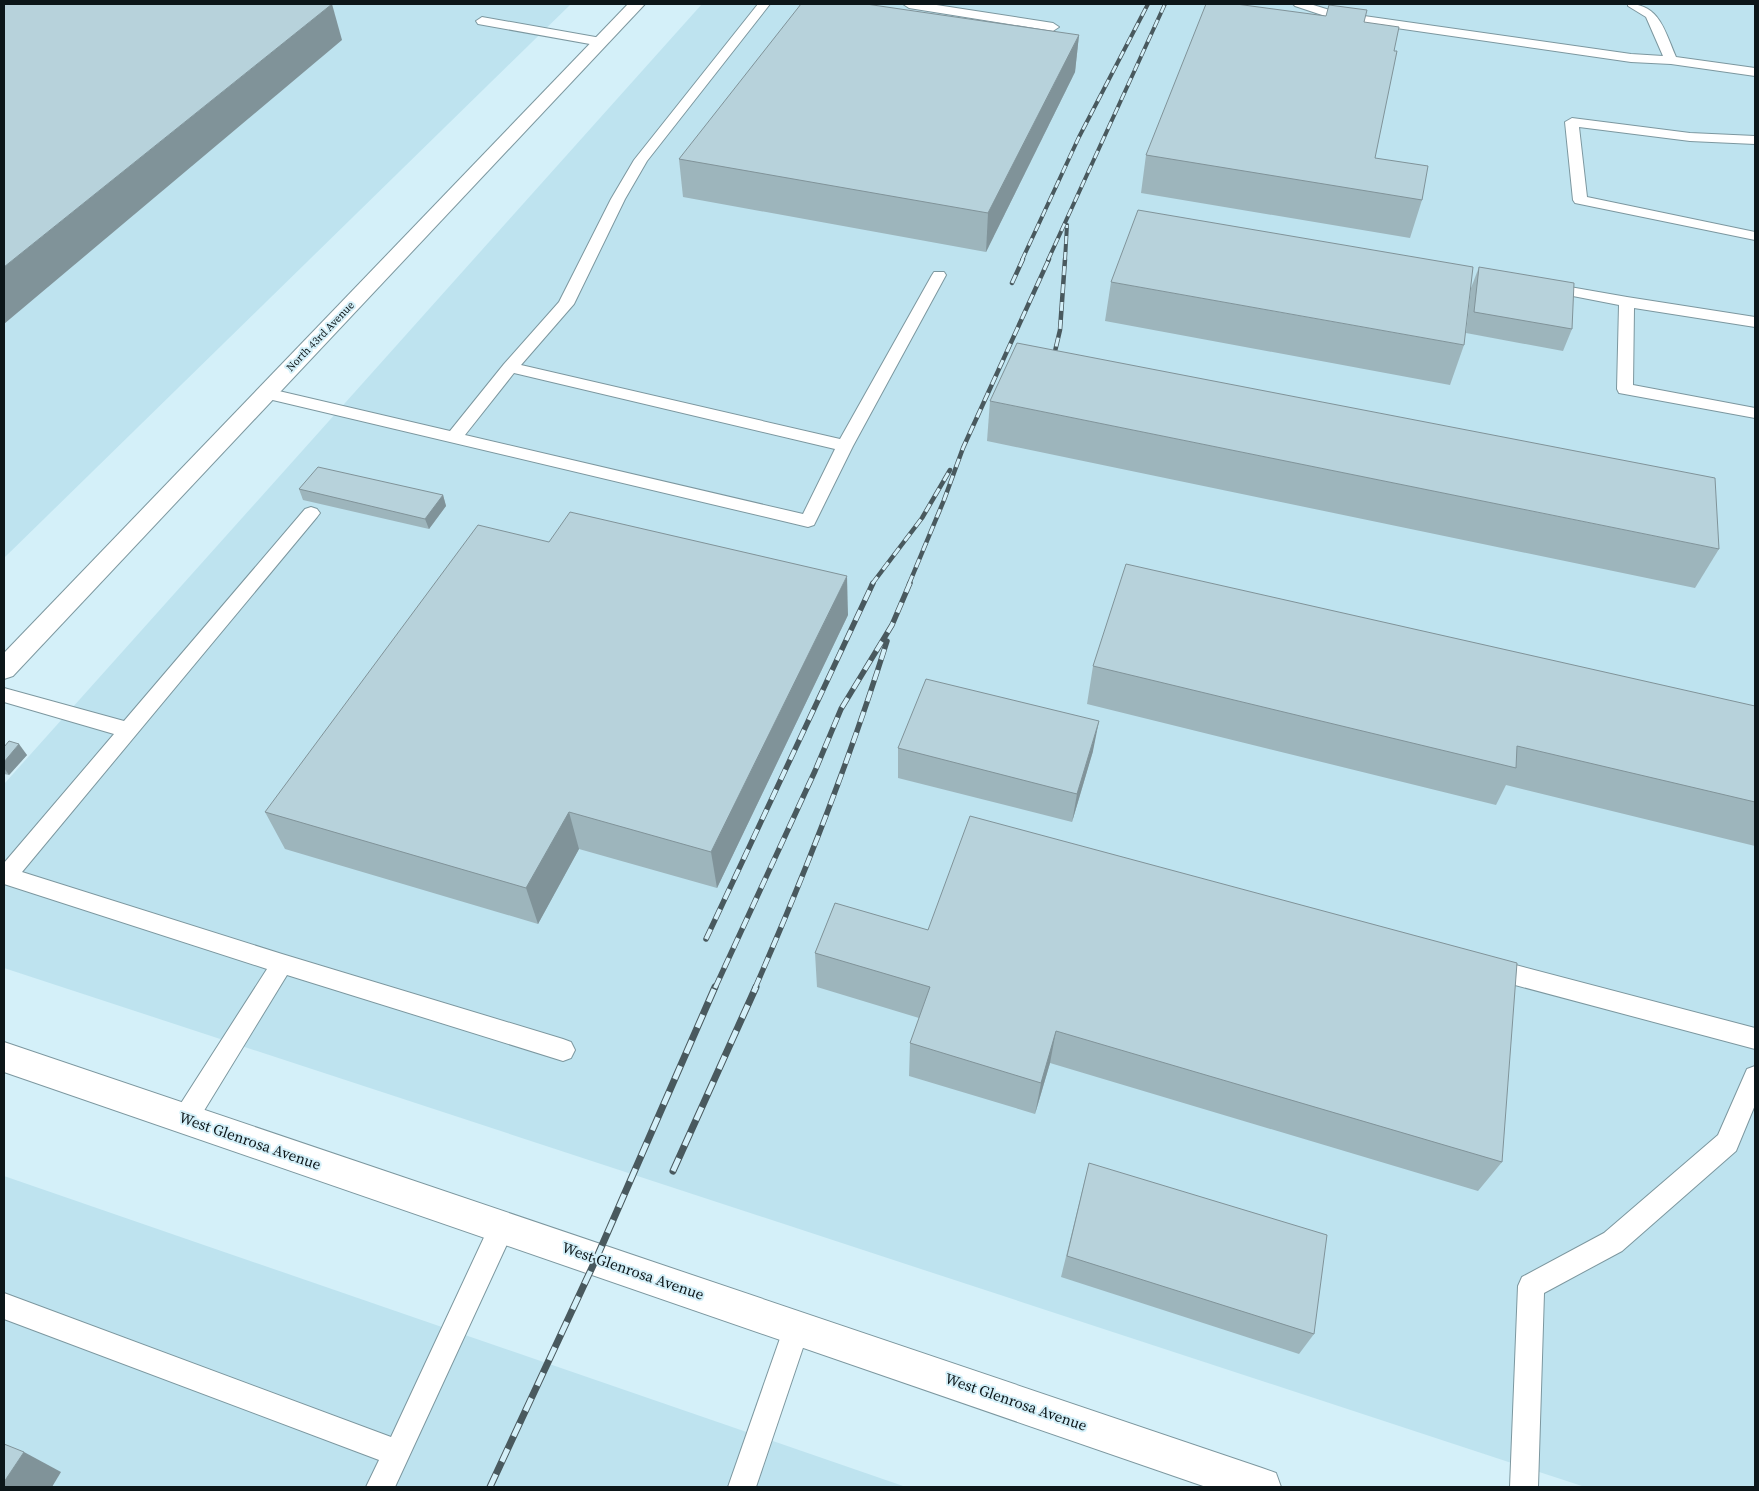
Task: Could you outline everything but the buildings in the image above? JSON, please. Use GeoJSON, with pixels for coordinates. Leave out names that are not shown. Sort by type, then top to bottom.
{"type":"FeatureCollection","features":[{"type":"Feature","properties":{"kind":"main road","name":"North 43rd Avenue"},"geometry":{"type":"LineString","coordinates":[[4,669],[637,4]]}},
{"type":"Feature","properties":{"kind":"main road","name":"West Glenrosa Avenue"},"geometry":{"type":"LineString","coordinates":[[4,1057],[1262,1487]]}},
{"type":"Feature","properties":{"kind":"lane"},"geometry":{"type":"LineString","coordinates":[[453,438],[510,367],[566,304],[618,199],[641,160],[764,4]]}},
{"type":"Feature","properties":{"kind":"lane"},"geometry":{"type":"LineString","coordinates":[[909,4],[1053,27]]}},
{"type":"Feature","properties":{"kind":"lane"},"geometry":{"type":"LineString","coordinates":[[1300,4],[1334,15],[1353,18],[1631,58],[1671,60],[1755,72]]}},
{"type":"Feature","properties":{"kind":"lane"},"geometry":{"type":"LineString","coordinates":[[1634,4],[1634,6],[1651,15],[1671,60]]}},
{"type":"Feature","properties":{"kind":"lane"},"geometry":{"type":"LineString","coordinates":[[482,21],[601,42]]}},
{"type":"Feature","properties":{"kind":"lane"},"geometry":{"type":"LineString","coordinates":[[1755,140],[1690,137],[1572,122],[1580,200],[1755,236]]}},
{"type":"Feature","properties":{"kind":"lane"},"geometry":{"type":"LineString","coordinates":[[266,393],[808,521],[845,446],[939,275]]}},
{"type":"Feature","properties":{"kind":"lane"},"geometry":{"type":"LineString","coordinates":[[1535,285],[1626,302],[1755,322]]}},
{"type":"Feature","properties":{"kind":"lane"},"geometry":{"type":"LineString","coordinates":[[1626,302],[1625,389],[1755,413]]}},
{"type":"Feature","properties":{"kind":"lane"},"geometry":{"type":"LineString","coordinates":[[510,367],[845,446]]}},
{"type":"Feature","properties":{"kind":"lane"},"geometry":{"type":"LineString","coordinates":[[311,513],[6,876],[282,964],[563,1050]]}},
{"type":"Feature","properties":{"kind":"lane"},"geometry":{"type":"LineString","coordinates":[[4,695],[128,730]]}},
{"type":"Feature","properties":{"kind":"lane"},"geometry":{"type":"LineString","coordinates":[[1468,962],[1755,1039]]}},
{"type":"Feature","properties":{"kind":"lane"},"geometry":{"type":"LineString","coordinates":[[185,1119],[282,964]]}},
{"type":"Feature","properties":{"kind":"lane"},"geometry":{"type":"LineString","coordinates":[[1524,1487],[1531,1286],[1613,1242],[1727,1143],[1755,1077]]}},
{"type":"Feature","properties":{"kind":"lane"},"geometry":{"type":"LineString","coordinates":[[380,1487],[398,1453],[502,1227]]}},
{"type":"Feature","properties":{"kind":"lane"},"geometry":{"type":"LineString","coordinates":[[4,1306],[398,1453]]}},
{"type":"Feature","properties":{"kind":"lane"},"geometry":{"type":"LineString","coordinates":[[742,1487],[797,1327]]}},
{"type":"Feature","properties":{"kind":"shaded area"},"geometry":{"type":"Polygon","coordinates":[[[4,4],[571,4],[4,558],[4,4]]]}},
{"type":"Feature","properties":{"kind":"shaded area"},"geometry":{"type":"Polygon","coordinates":[[[702,4],[1755,4],[1755,1487],[1585,1487],[4,968],[4,784],[702,4]]]}},
{"type":"Feature","properties":{"kind":"shaded area"},"geometry":{"type":"Polygon","coordinates":[[[4,1176],[906,1487],[4,1487],[4,1176]]]}},
{"type":"Feature","properties":{"kind":"railway"},"geometry":{"type":"LineString","coordinates":[[1022,260],[1079,137],[1148,4]]}},
{"type":"Feature","properties":{"kind":"railway"},"geometry":{"type":"LineString","coordinates":[[1048,260],[1165,4]]}},
{"type":"Feature","properties":{"kind":"railway"},"geometry":{"type":"LineString","coordinates":[[1065,260],[1067,225]]}},
{"type":"Feature","properties":{"kind":"railway"},"geometry":{"type":"LineString","coordinates":[[1012,283],[1023,259]]}},
{"type":"Feature","properties":{"kind":"railway"},"geometry":{"type":"LineString","coordinates":[[909,584],[944,500],[963,448],[1049,259]]}},
{"type":"Feature","properties":{"kind":"railway"},"geometry":{"type":"LineString","coordinates":[[1052,364],[1060,330],[1065,259]]}},
{"type":"Feature","properties":{"kind":"railway"},"geometry":{"type":"LineString","coordinates":[[872,584],[922,518],[950,470]]}},
{"type":"Feature","properties":{"kind":"railway"},"geometry":{"type":"LineString","coordinates":[[706,939],[873,583]]}},
{"type":"Feature","properties":{"kind":"railway"},"geometry":{"type":"LineString","coordinates":[[715,988],[815,771],[841,709],[892,625],[910,583]]}},
{"type":"Feature","properties":{"kind":"railway"},"geometry":{"type":"LineString","coordinates":[[755,988],[826,816],[858,729],[887,641]]}},
{"type":"Feature","properties":{"kind":"railway"},"geometry":{"type":"LineString","coordinates":[[490,1487],[596,1259],[715,987]]}},
{"type":"Feature","properties":{"kind":"railway"},"geometry":{"type":"LineString","coordinates":[[673,1171],[756,987]]}}]}
